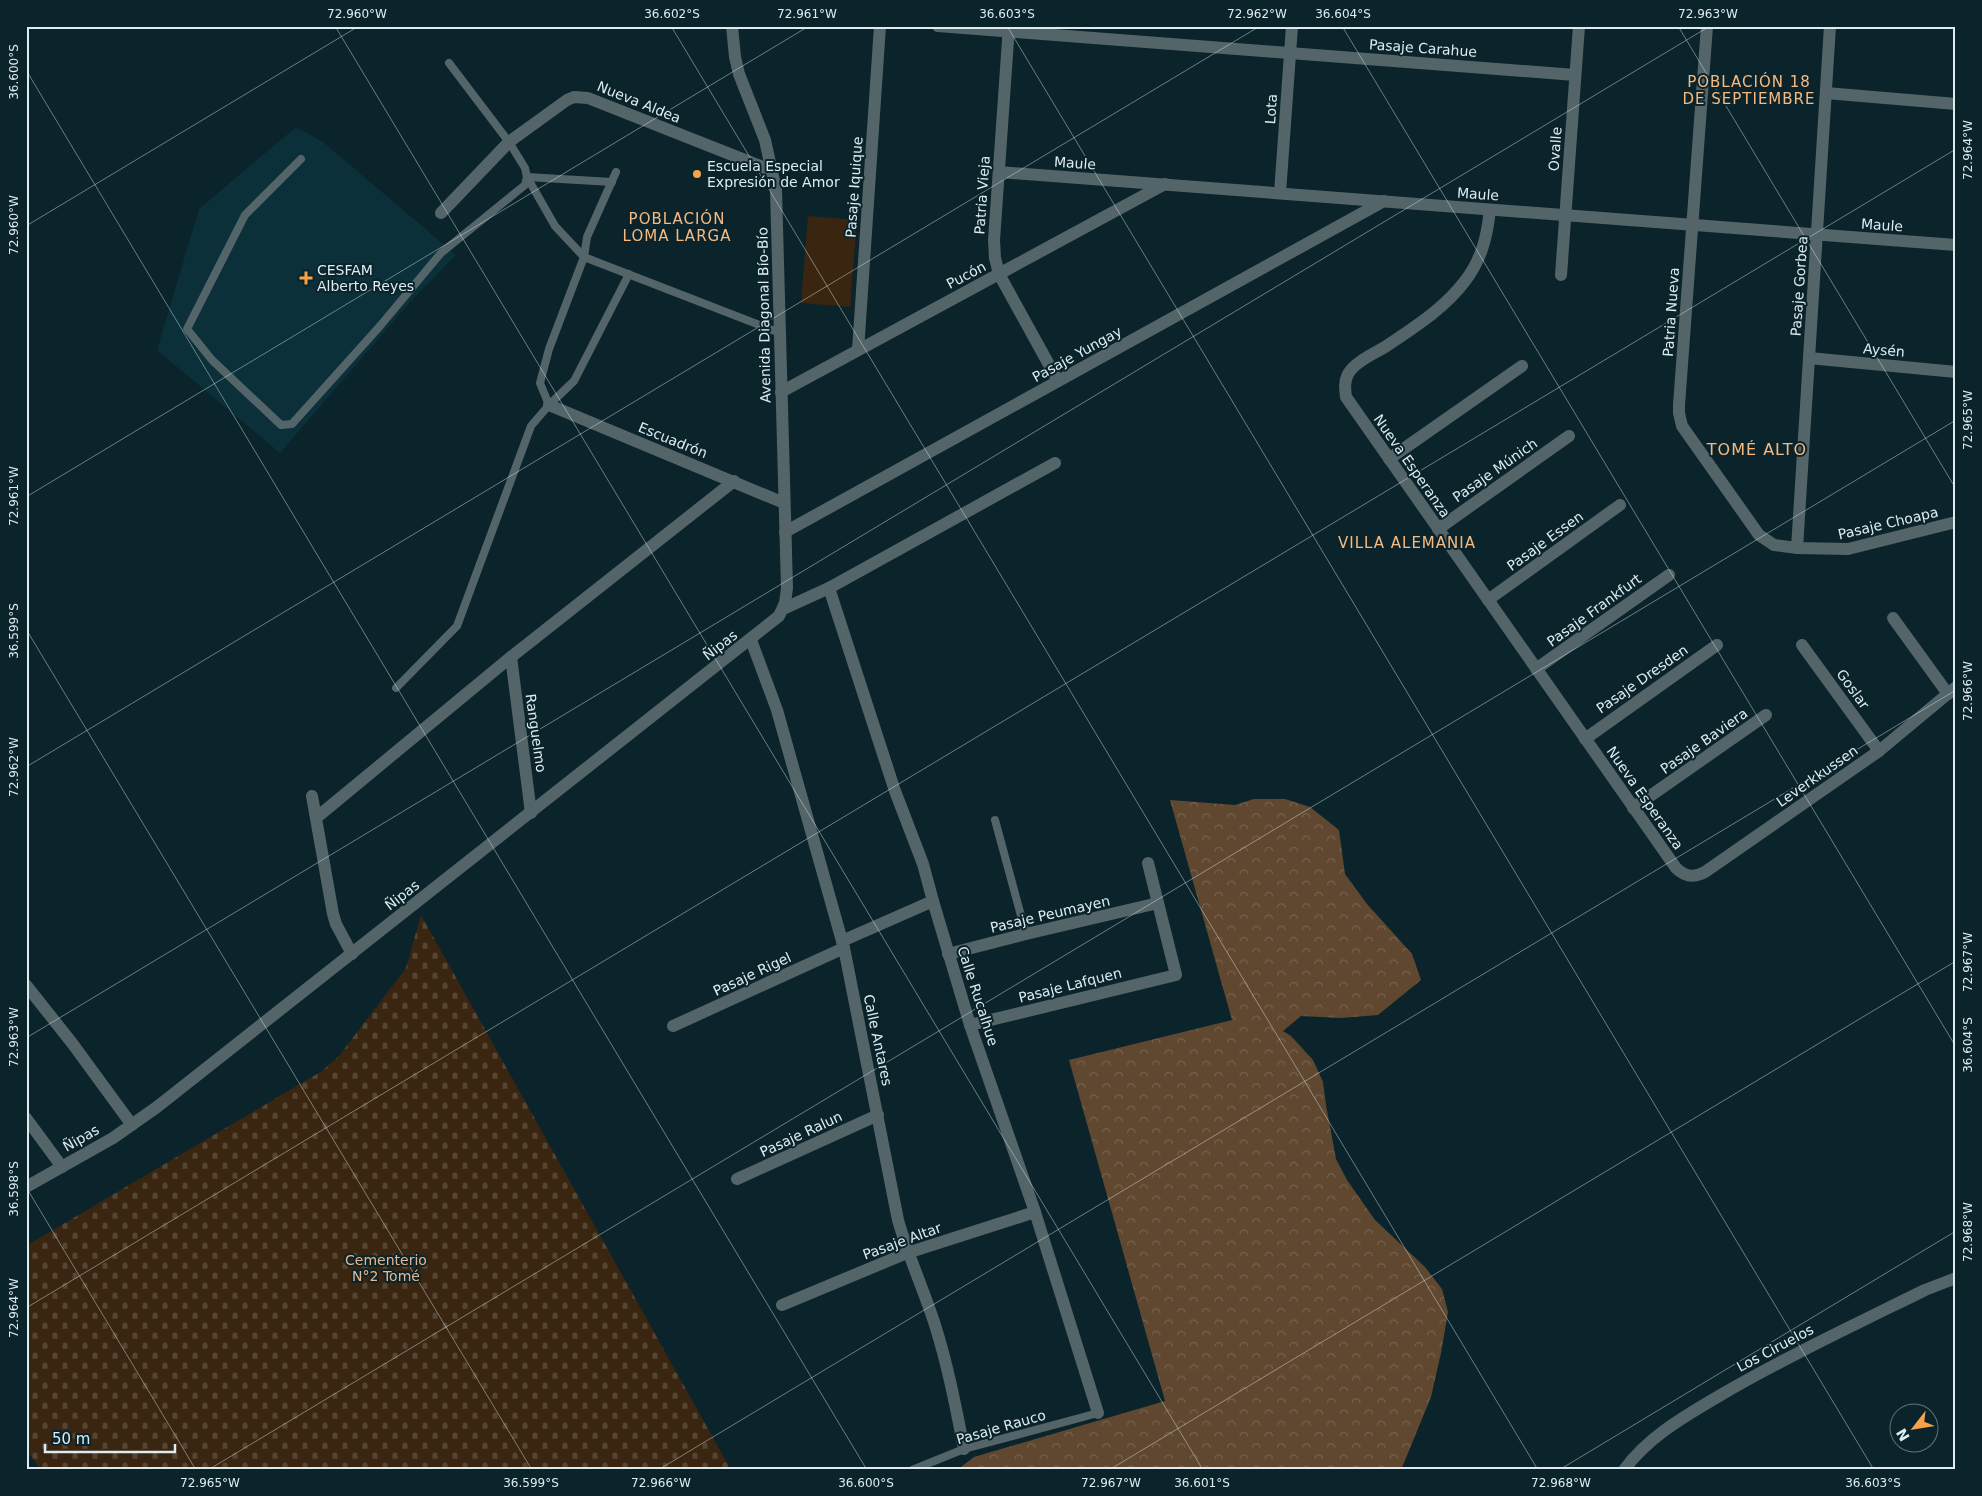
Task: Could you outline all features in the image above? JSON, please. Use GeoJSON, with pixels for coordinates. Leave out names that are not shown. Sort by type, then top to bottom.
{"type":"FeatureCollection","features":[{"type":"Feature","properties":{"kind":"street","name":"Avenida Diagonal Bío-Bío"},"geometry":{"type":"LineString","coordinates":[[732,26],[735,57],[739,74],[765,140],[776,190],[785,532],[786,596],[783,609]]}},
{"type":"Feature","properties":{"kind":"street","name":"Pasaje Iquique"},"geometry":{"type":"LineString","coordinates":[[858,350],[880,26]]}},
{"type":"Feature","properties":{"kind":"street","name":"Pasaje Carahue"},"geometry":{"type":"LineString","coordinates":[[938,26],[1009,29],[1575,75]]}},
{"type":"Feature","properties":{"kind":"street","name":"Lota"},"geometry":{"type":"LineString","coordinates":[[1280,194],[1292,26]]}},
{"type":"Feature","properties":{"kind":"street","name":"Ovalle"},"geometry":{"type":"LineString","coordinates":[[1561,275],[1579,26]]}},
{"type":"Feature","properties":{"kind":"street","name":"Patria Nueva"},"geometry":{"type":"LineString","coordinates":[[1708,26],[1679,405],[1680,420],[1686,432],[1758,536],[1770,543],[1797,548]]}},
{"type":"Feature","properties":{"kind":"street","name":"Pasaje Gorbea"},"geometry":{"type":"LineString","coordinates":[[1797,548],[1830,26]]}},
{"type":"Feature","properties":{"kind":"street","name":"Patria Vieja"},"geometry":{"type":"LineString","coordinates":[[1009,29],[994,248],[999,274],[1058,381]]}},
{"type":"Feature","properties":{"kind":"street"},"geometry":{"type":"LineString","coordinates":[[1826,93],[1956,104]]}},
{"type":"Feature","properties":{"kind":"street","name":"Nueva Aldea"},"geometry":{"type":"LineString","coordinates":[[441,212],[509,142],[567,100],[581,96],[773,171]]}},
{"type":"Feature","properties":{"kind":"street","name":"Maule"},"geometry":{"type":"LineString","coordinates":[[999,172],[1956,245]]}},
{"type":"Feature","properties":{"kind":"street","name":"Pucón"},"geometry":{"type":"LineString","coordinates":[[781,392],[1165,184]]}},
{"type":"Feature","properties":{"kind":"street","name":"Pasaje Yungay"},"geometry":{"type":"LineString","coordinates":[[785,532],[1384,201]]}},
{"type":"Feature","properties":{"kind":"street","name":"Nueva Esperanza"},"geometry":{"type":"LineString","coordinates":[[1490,210],[1484,247],[1479,260],[1465,282],[1450,299],[1422,322],[1353,368],[1345,381],[1346,397],[1633,808],[1676,868],[1688,876]]}},
{"type":"Feature","properties":{"kind":"street","name":"Aysén"},"geometry":{"type":"LineString","coordinates":[[1809,358],[1956,372]]}},
{"type":"Feature","properties":{"kind":"street"},"geometry":{"type":"LineString","coordinates":[[1389,459],[1522,366]]}},
{"type":"Feature","properties":{"kind":"street","name":"Escuadrón"},"geometry":{"type":"LineString","coordinates":[[549,405],[784,503]]}},
{"type":"Feature","properties":{"kind":"street","name":"Pasaje Múnich"},"geometry":{"type":"LineString","coordinates":[[1438,529],[1570,436]]}},
{"type":"Feature","properties":{"kind":"street"},"geometry":{"type":"LineString","coordinates":[[783,609],[829,588],[1055,462]]}},
{"type":"Feature","properties":{"kind":"street"},"geometry":{"type":"LineString","coordinates":[[316,818],[510,657],[734,481]]}},
{"type":"Feature","properties":{"kind":"street","name":"Pasaje Essen"},"geometry":{"type":"LineString","coordinates":[[1488,600],[1620,505]]}},
{"type":"Feature","properties":{"kind":"street","name":"Pasaje Choapa"},"geometry":{"type":"LineString","coordinates":[[1797,548],[1848,550],[1956,522]]}},
{"type":"Feature","properties":{"kind":"street","name":"Pasaje Frankfurt"},"geometry":{"type":"LineString","coordinates":[[1536,670],[1669,575]]}},
{"type":"Feature","properties":{"kind":"street","name":"Calle Rucalhue"},"geometry":{"type":"LineString","coordinates":[[829,588],[895,791],[923,864],[932,901],[970,1025],[1036,1212],[1098,1413]]}},
{"type":"Feature","properties":{"kind":"street","name":"Ñipas"},"geometry":{"type":"LineString","coordinates":[[26,1187],[132,1125],[157,1107],[751,640],[773,622],[783,609]]}},
{"type":"Feature","properties":{"kind":"street"},"geometry":{"type":"LineString","coordinates":[[1893,618],[1952,691]]}},
{"type":"Feature","properties":{"kind":"street","name":"Calle Antares"},"geometry":{"type":"LineString","coordinates":[[751,640],[777,710],[843,944],[898,1220],[907,1253],[935,1324],[949,1374],[964,1449]]}},
{"type":"Feature","properties":{"kind":"street","name":"Pasaje Dresden"},"geometry":{"type":"LineString","coordinates":[[1584,738],[1717,645]]}},
{"type":"Feature","properties":{"kind":"street","name":"Goslar"},"geometry":{"type":"LineString","coordinates":[[1802,645],[1879,751]]}},
{"type":"Feature","properties":{"kind":"street","name":"Ranguelmo"},"geometry":{"type":"LineString","coordinates":[[510,657],[531,813]]}},
{"type":"Feature","properties":{"kind":"street","name":"Leverkkussen"},"geometry":{"type":"LineString","coordinates":[[1688,876],[1700,875],[1705,872],[1879,751],[1952,691]]}},
{"type":"Feature","properties":{"kind":"street","name":"Pasaje Baviera"},"geometry":{"type":"LineString","coordinates":[[1633,808],[1766,715]]}},
{"type":"Feature","properties":{"kind":"street"},"geometry":{"type":"LineString","coordinates":[[312,796],[333,914],[336,924],[352,954]]}},
{"type":"Feature","properties":{"kind":"street"},"geometry":{"type":"LineString","coordinates":[[1148,863],[1158,903]]}},
{"type":"Feature","properties":{"kind":"street"},"geometry":{"type":"LineString","coordinates":[[843,944],[932,901]]}},
{"type":"Feature","properties":{"kind":"street","name":"Pasaje Peumayen"},"geometry":{"type":"LineString","coordinates":[[948,954],[1158,903]]}},
{"type":"Feature","properties":{"kind":"street","name":"Pasaje Lafquen"},"geometry":{"type":"LineString","coordinates":[[970,1025],[1176,975],[1158,903]]}},
{"type":"Feature","properties":{"kind":"street","name":"Pasaje Rigel"},"geometry":{"type":"LineString","coordinates":[[673,1026],[843,944]]}},
{"type":"Feature","properties":{"kind":"street"},"geometry":{"type":"LineString","coordinates":[[26,985],[72,1043],[132,1125]]}},
{"type":"Feature","properties":{"kind":"street","name":"Pasaje Ralun"},"geometry":{"type":"LineString","coordinates":[[737,1179],[878,1115]]}},
{"type":"Feature","properties":{"kind":"street"},"geometry":{"type":"LineString","coordinates":[[26,1118],[62,1167]]}},
{"type":"Feature","properties":{"kind":"street","name":"Pasaje Altar"},"geometry":{"type":"LineString","coordinates":[[782,1305],[907,1253],[1036,1212]]}},
{"type":"Feature","properties":{"kind":"street","name":"Los Ciruelos"},"geometry":{"type":"LineString","coordinates":[[1624,1470],[1640,1451],[1668,1428],[1744,1381],[1925,1290],[1956,1278]]}},
{"type":"Feature","properties":{"kind":"lane"},"geometry":{"type":"LineString","coordinates":[[449,63],[509,142],[525,168],[527,177],[555,226],[584,257],[780,333]]}},
{"type":"Feature","properties":{"kind":"lane"},"geometry":{"type":"LineString","coordinates":[[301,159],[245,215],[187,329],[212,360],[281,425],[292,424],[380,326],[441,252],[525,185],[527,177]]}},
{"type":"Feature","properties":{"kind":"lane"},"geometry":{"type":"LineString","coordinates":[[549,405],[540,383],[549,349],[584,257],[587,237],[616,172]]}},
{"type":"Feature","properties":{"kind":"lane"},"geometry":{"type":"LineString","coordinates":[[527,177],[612,182]]}},
{"type":"Feature","properties":{"kind":"lane"},"geometry":{"type":"LineString","coordinates":[[396,688],[457,626],[532,426],[549,405],[574,380],[629,274]]}},
{"type":"Feature","properties":{"kind":"lane"},"geometry":{"type":"LineString","coordinates":[[995,820],[1026,934]]}},
{"type":"Feature","properties":{"kind":"lane","name":"Pasaje Rauco"},"geometry":{"type":"LineString","coordinates":[[912,1470],[964,1449],[1098,1413]]}},
{"type":"Feature","properties":{"kind":"shaded area","name":"CESFAM Alberto Reyes"},"geometry":{"type":"Polygon","coordinates":[[[296,127],[323,142],[456,255],[411,301],[280,453],[157,350],[199,209],[296,127]]]}},
{"type":"Feature","properties":{"kind":"green space"},"geometry":{"type":"Polygon","coordinates":[[[808,216],[857,220],[850,307],[801,303],[808,216]]]}},
{"type":"Feature","properties":{"kind":"green space"},"geometry":{"type":"Polygon","coordinates":[[[1254,799],[1285,799],[1310,807],[1339,830],[1345,874],[1367,904],[1412,954],[1421,980],[1378,1015],[1341,1018],[1301,1016],[1283,1031],[1291,1036],[1313,1060],[1323,1082],[1336,1159],[1347,1180],[1375,1220],[1425,1267],[1442,1289],[1448,1312],[1441,1353],[1431,1397],[1401,1470],[957,1470],[974,1457],[1165,1401],[1069,1060],[1232,1020],[1170,800],[1235,805],[1254,799]]]}},
{"type":"Feature","properties":{"kind":"green space","name":"Cementerio N°2 Tomé"},"geometry":{"type":"Polygon","coordinates":[[[421,915],[731,1470],[41,1470],[26,1450],[26,1246],[322,1071],[339,1056],[406,968],[421,915]]]}},
{"type":"Feature","properties":{"kind":"place","name":"Escuela Especial Expresión de Amor"},"geometry":{"type":"Point","coordinates":[697,174]}},
{"type":"Feature","properties":{"kind":"place","name":"CESFAM Alberto Reyes"},"geometry":{"type":"Point","coordinates":[306,278]}},
{"type":"Feature","properties":{"kind":"district","name":"POBLACIÓN 18 DE SEPTIEMBRE"},"geometry":{"type":"Point","coordinates":[1749,90]}},
{"type":"Feature","properties":{"kind":"district","name":"POBLACIÓN LOMA LARGA"},"geometry":{"type":"Point","coordinates":[677,228]}},
{"type":"Feature","properties":{"kind":"district","name":"TOMÉ ALTO"},"geometry":{"type":"Point","coordinates":[1757,449]}},
{"type":"Feature","properties":{"kind":"district","name":"VILLA ALEMANIA"},"geometry":{"type":"Point","coordinates":[1407,543]}}]}
